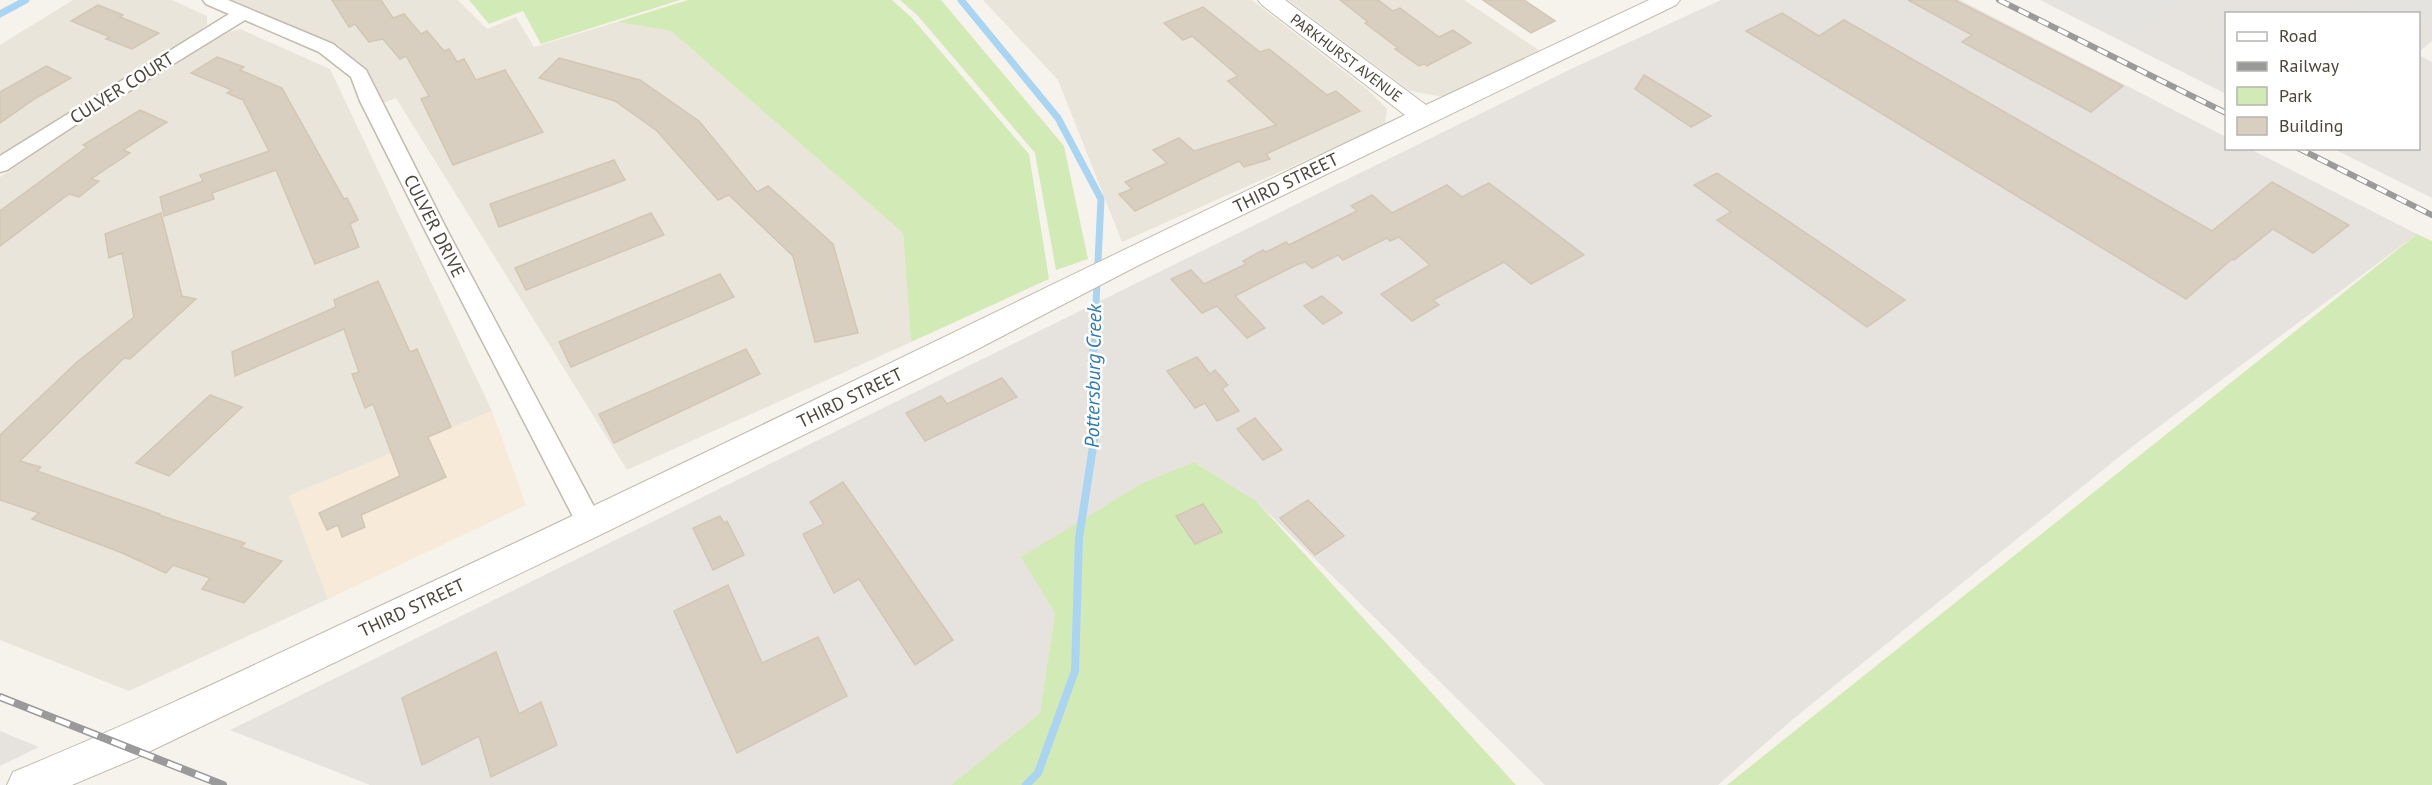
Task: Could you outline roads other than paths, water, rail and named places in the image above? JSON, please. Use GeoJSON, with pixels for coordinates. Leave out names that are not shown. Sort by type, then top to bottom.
{"type":"FeatureCollection","features":[{"type":"Feature","properties":{"kind":"street","name":"CULVER DRIVE"},"geometry":{"type":"LineString","coordinates":[[212,0],[326,48],[358,74],[437,232],[590,524]]}},
{"type":"Feature","properties":{"kind":"street","name":"PARKHURST AVENUE"},"geometry":{"type":"LineString","coordinates":[[1270,0],[1423,116]]}},
{"type":"Feature","properties":{"kind":"street","name":"THIRD STREET"},"geometry":{"type":"LineString","coordinates":[[27,785],[122,745],[590,524],[1069,290],[1129,258],[1668,0]]}},
{"type":"Feature","properties":{"kind":"street","name":"CULVER COURT"},"geometry":{"type":"LineString","coordinates":[[0,165],[88,108],[244,13]]}},
{"type":"Feature","properties":{"kind":"waterway","name":"Pottersburg Creek"},"geometry":{"type":"LineString","coordinates":[[0,14],[26,0]]}},
{"type":"Feature","properties":{"kind":"waterway","name":"Pottersburg Creek"},"geometry":{"type":"LineString","coordinates":[[961,0],[1058,118],[1101,199],[1094,345]]}},
{"type":"Feature","properties":{"kind":"waterway","name":"Pottersburg Creek"},"geometry":{"type":"LineString","coordinates":[[1026,785],[1038,773],[1075,671],[1079,538],[1095,434],[1092,364],[1094,344]]}},
{"type":"Feature","properties":{"kind":"railway"},"geometry":{"type":"LineString","coordinates":[[1999,0],[2225,113]]}},
{"type":"Feature","properties":{"kind":"railway"},"geometry":{"type":"LineString","coordinates":[[2302,150],[2432,215]]}},
{"type":"Feature","properties":{"kind":"railway"},"geometry":{"type":"LineString","coordinates":[[0,697],[223,785]]}}]}
